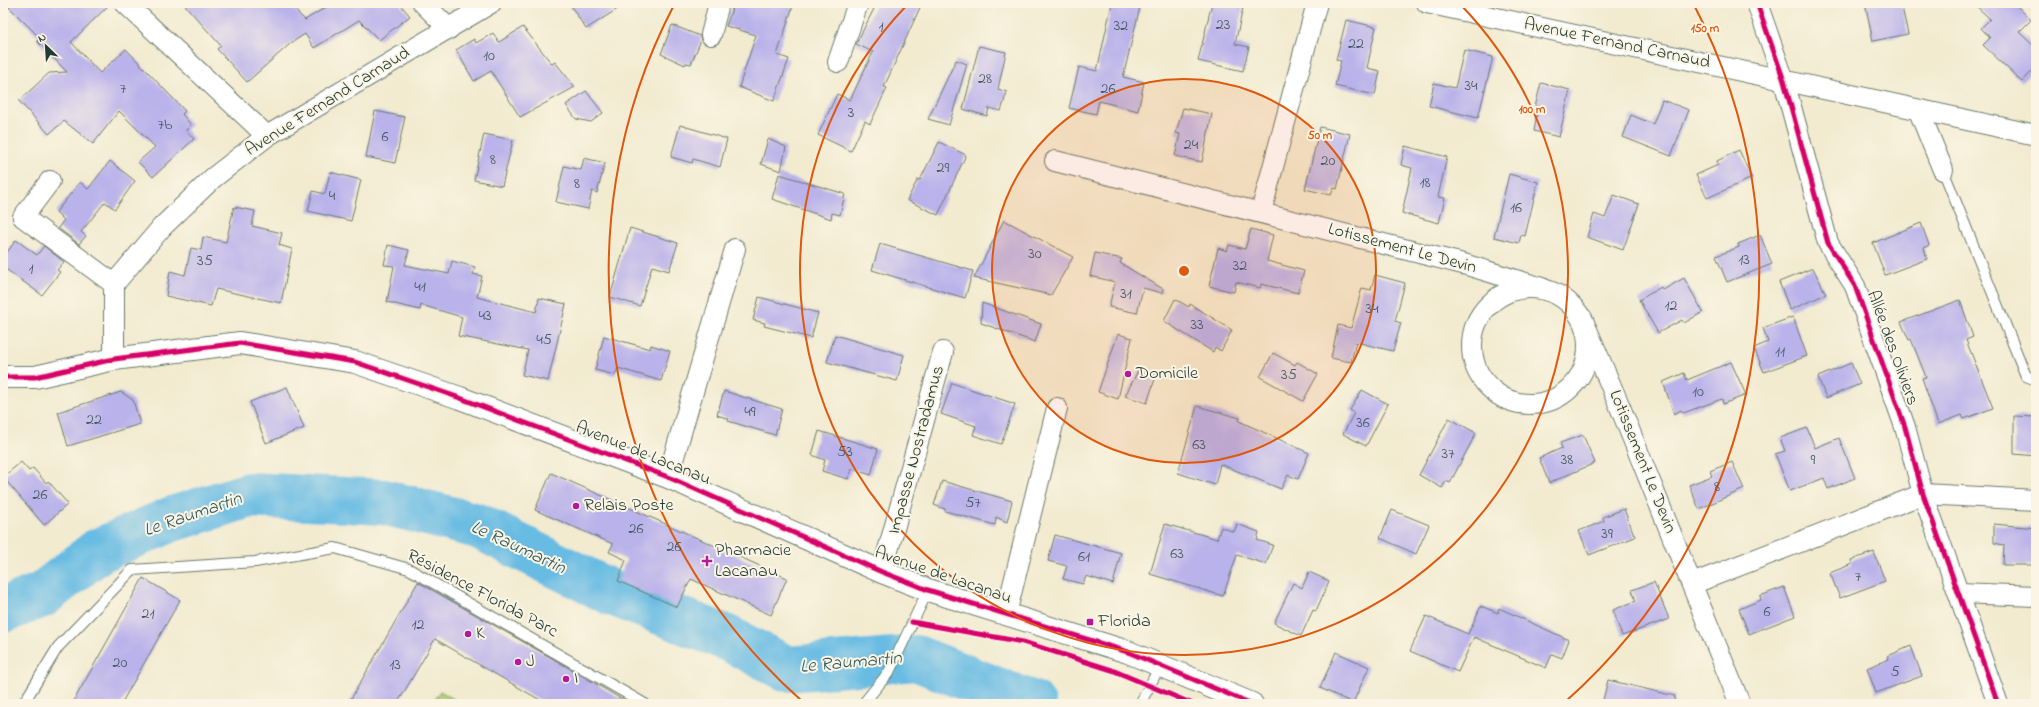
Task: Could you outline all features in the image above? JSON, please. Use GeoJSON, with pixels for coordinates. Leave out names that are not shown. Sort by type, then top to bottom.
{"type":"FeatureCollection","features":[{"type":"Feature","properties":{"kind":"street"},"geometry":{"type":"LineString","coordinates":[[125,3],[267,136]]}},
{"type":"Feature","properties":{"kind":"street"},"geometry":{"type":"LineString","coordinates":[[423,3],[449,28]]}},
{"type":"Feature","properties":{"kind":"street","name":"Avenue Fernand Carnaud"},"geometry":{"type":"LineString","coordinates":[[114,284],[162,227],[213,178],[267,136],[491,3]]}},
{"type":"Feature","properties":{"kind":"street"},"geometry":{"type":"LineString","coordinates":[[711,35],[720,3]]}},
{"type":"Feature","properties":{"kind":"street"},"geometry":{"type":"LineString","coordinates":[[838,62],[858,3]]}},
{"type":"Feature","properties":{"kind":"street"},"geometry":{"type":"LineString","coordinates":[[1261,212],[1317,3]]}},
{"type":"Feature","properties":{"kind":"street","name":"Avenue Fernand Carnaud"},"geometry":{"type":"LineString","coordinates":[[1427,3],[1919,111],[2036,134]]}},
{"type":"Feature","properties":{"kind":"street","name":"Allée des Oliviers"},"geometry":{"type":"LineString","coordinates":[[1757,3],[1784,81],[1828,243],[1855,286],[1905,427],[1923,494],[1998,704]]}},
{"type":"Feature","properties":{"kind":"street"},"geometry":{"type":"LineString","coordinates":[[1919,111],[1942,170]]}},
{"type":"Feature","properties":{"kind":"street","name":"Lotissement Le Devin"},"geometry":{"type":"LineString","coordinates":[[1055,161],[1467,265],[1542,288]]}},
{"type":"Feature","properties":{"kind":"street"},"geometry":{"type":"LineString","coordinates":[[50,181],[23,217],[114,284],[114,359]]}},
{"type":"Feature","properties":{"kind":"street"},"geometry":{"type":"LineString","coordinates":[[668,477],[735,249]]}},
{"type":"Feature","properties":{"kind":"street"},"geometry":{"type":"LineString","coordinates":[[1520,287],[1542,288],[1561,296],[1582,318],[1589,338],[1588,358],[1580,377],[1571,388],[1553,400],[1534,405],[1514,402],[1495,394],[1484,383],[1474,366],[1471,344],[1475,324],[1485,308],[1500,294],[1520,287]]}},
{"type":"Feature","properties":{"kind":"street","name":"Lotissement Le Devin"},"geometry":{"type":"LineString","coordinates":[[1582,318],[1740,704]]}},
{"type":"Feature","properties":{"kind":"street","name":"Avenue de Lacanau"},"geometry":{"type":"LineString","coordinates":[[3,377],[35,377],[114,359],[240,343],[355,362],[460,398],[668,477],[882,572],[928,590],[1128,652],[1252,704]]}},
{"type":"Feature","properties":{"kind":"street","name":"Impasse Nostradamus"},"geometry":{"type":"LineString","coordinates":[[882,572],[943,352]]}},
{"type":"Feature","properties":{"kind":"street"},"geometry":{"type":"LineString","coordinates":[[1006,614],[1057,408]]}},
{"type":"Feature","properties":{"kind":"street"},"geometry":{"type":"LineString","coordinates":[[1692,584],[1923,494],[2036,500]]}},
{"type":"Feature","properties":{"kind":"street"},"geometry":{"type":"LineString","coordinates":[[1959,593],[2036,596]]}},
{"type":"Feature","properties":{"kind":"lane"},"geometry":{"type":"LineString","coordinates":[[1942,170],[2026,376],[2036,380]]}},
{"type":"Feature","properties":{"kind":"lane","name":"Résidence Florida Parc"},"geometry":{"type":"LineString","coordinates":[[23,704],[58,647],[132,570],[255,562],[335,548],[409,570],[645,704]]}},
{"type":"Feature","properties":{"kind":"lane"},"geometry":{"type":"LineString","coordinates":[[863,704],[889,672],[899,648],[928,590]]}},
{"type":"Feature","properties":{"kind":"lane"},"geometry":{"type":"LineString","coordinates":[[1140,704],[1160,666]]}},
{"type":"Feature","properties":{"kind":"green space"},"geometry":{"type":"Polygon","coordinates":[[[440,691],[462,704],[432,704],[440,691]]]}},
{"type":"Feature","properties":{"kind":"building"},"geometry":{"type":"Polygon","coordinates":[[[5,3],[111,3],[71,42],[100,73],[126,49],[185,111],[182,114],[191,125],[186,130],[194,139],[153,177],[138,162],[155,147],[119,111],[93,144],[64,121],[49,134],[19,101],[49,73],[67,72],[37,41],[40,38],[5,3]]]}},
{"type":"Feature","properties":{"kind":"building"},"geometry":{"type":"Polygon","coordinates":[[[183,3],[288,3],[305,20],[333,3],[399,3],[410,16],[379,40],[359,20],[314,48],[305,34],[291,43],[247,82],[217,49],[221,46],[183,3]]]}},
{"type":"Feature","properties":{"kind":"building"},"geometry":{"type":"Polygon","coordinates":[[[569,3],[627,3],[586,29],[569,3]]]}},
{"type":"Feature","properties":{"kind":"building"},"geometry":{"type":"Polygon","coordinates":[[[734,3],[794,3],[777,55],[789,59],[774,101],[739,87],[756,35],[726,26],[734,3]]]}},
{"type":"Feature","properties":{"kind":"building"},"geometry":{"type":"Polygon","coordinates":[[[877,3],[922,3],[884,87],[887,88],[870,124],[865,121],[851,151],[818,135],[837,94],[850,100],[873,52],[856,44],[877,3]]]}},
{"type":"Feature","properties":{"kind":"building"},"geometry":{"type":"Polygon","coordinates":[[[1112,3],[1141,3],[1123,77],[1144,82],[1138,111],[1099,101],[1096,114],[1069,108],[1079,67],[1097,71],[1112,3]]]}},
{"type":"Feature","properties":{"kind":"building"},"geometry":{"type":"Polygon","coordinates":[[[1212,3],[1244,3],[1235,44],[1249,47],[1243,71],[1198,61],[1212,3]]]}},
{"type":"Feature","properties":{"kind":"building"},"geometry":{"type":"Polygon","coordinates":[[[1865,3],[1901,3],[1908,34],[1873,41],[1865,3]]]}},
{"type":"Feature","properties":{"kind":"building"},"geometry":{"type":"Polygon","coordinates":[[[1973,3],[2014,3],[2031,20],[2019,32],[2036,48],[2036,67],[2022,82],[1983,45],[1990,38],[1981,28],[1990,19],[1973,3]]]}},
{"type":"Feature","properties":{"kind":"building"},"geometry":{"type":"Polygon","coordinates":[[[1346,20],[1376,27],[1367,68],[1380,71],[1375,95],[1335,86],[1341,61],[1336,60],[1346,20]]]}},
{"type":"Feature","properties":{"kind":"building"},"geometry":{"type":"Polygon","coordinates":[[[672,25],[700,36],[701,40],[691,64],[686,63],[685,65],[661,54],[672,25]]]}},
{"type":"Feature","properties":{"kind":"building"},"geometry":{"type":"Polygon","coordinates":[[[523,27],[552,64],[555,62],[575,87],[520,117],[491,71],[474,81],[456,50],[474,39],[476,43],[493,33],[499,42],[523,27]]]}},
{"type":"Feature","properties":{"kind":"building"},"geometry":{"type":"Polygon","coordinates":[[[979,46],[1006,52],[998,89],[1007,92],[1001,111],[989,108],[987,116],[963,109],[979,46]]]}},
{"type":"Feature","properties":{"kind":"building"},"geometry":{"type":"Polygon","coordinates":[[[1464,50],[1493,57],[1478,118],[1429,106],[1434,83],[1455,88],[1464,50]]]}},
{"type":"Feature","properties":{"kind":"building"},"geometry":{"type":"Polygon","coordinates":[[[956,60],[967,64],[949,125],[928,119],[956,60]]]}},
{"type":"Feature","properties":{"kind":"building"},"geometry":{"type":"Polygon","coordinates":[[[1541,83],[1570,90],[1559,137],[1534,131],[1538,108],[1535,107],[1541,83]]]}},
{"type":"Feature","properties":{"kind":"building"},"geometry":{"type":"Polygon","coordinates":[[[586,91],[603,113],[591,122],[576,119],[566,105],[586,91]]]}},
{"type":"Feature","properties":{"kind":"building"},"geometry":{"type":"Polygon","coordinates":[[[1662,100],[1689,110],[1671,156],[1623,137],[1631,115],[1653,124],[1662,100]]]}},
{"type":"Feature","properties":{"kind":"building"},"geometry":{"type":"Polygon","coordinates":[[[1183,108],[1212,114],[1202,162],[1175,156],[1180,134],[1176,133],[1183,108]]]}},
{"type":"Feature","properties":{"kind":"building"},"geometry":{"type":"Polygon","coordinates":[[[375,111],[405,117],[395,163],[366,157],[375,111]]]}},
{"type":"Feature","properties":{"kind":"building"},"geometry":{"type":"Polygon","coordinates":[[[680,125],[727,139],[720,167],[693,159],[692,163],[671,157],[680,125]]]}},
{"type":"Feature","properties":{"kind":"building"},"geometry":{"type":"Polygon","coordinates":[[[1320,127],[1350,134],[1337,189],[1334,188],[1331,195],[1305,189],[1320,127]]]}},
{"type":"Feature","properties":{"kind":"building"},"geometry":{"type":"Polygon","coordinates":[[[484,134],[513,140],[502,186],[474,180],[484,134]]]}},
{"type":"Feature","properties":{"kind":"building"},"geometry":{"type":"Polygon","coordinates":[[[768,139],[786,147],[781,171],[761,164],[768,139]]]}},
{"type":"Feature","properties":{"kind":"building"},"geometry":{"type":"Polygon","coordinates":[[[939,142],[966,155],[938,215],[907,200],[918,179],[920,180],[939,142]]]}},
{"type":"Feature","properties":{"kind":"building"},"geometry":{"type":"Polygon","coordinates":[[[1405,146],[1447,157],[1438,197],[1445,198],[1439,223],[1402,213],[1412,168],[1401,165],[1405,146]]]}},
{"type":"Feature","properties":{"kind":"building"},"geometry":{"type":"Polygon","coordinates":[[[1739,150],[1752,178],[1707,198],[1696,175],[1718,165],[1717,161],[1739,150]]]}},
{"type":"Feature","properties":{"kind":"building"},"geometry":{"type":"Polygon","coordinates":[[[584,158],[605,163],[597,193],[592,191],[588,209],[556,202],[564,166],[581,170],[584,158]]]}},
{"type":"Feature","properties":{"kind":"building"},"geometry":{"type":"Polygon","coordinates":[[[110,161],[135,181],[115,209],[105,202],[81,232],[86,236],[79,244],[58,228],[64,220],[56,212],[80,182],[88,189],[110,161]]]}},
{"type":"Feature","properties":{"kind":"building"},"geometry":{"type":"Polygon","coordinates":[[[330,172],[361,180],[351,221],[308,211],[313,191],[325,194],[330,172]]]}},
{"type":"Feature","properties":{"kind":"building"},"geometry":{"type":"Polygon","coordinates":[[[779,174],[845,194],[840,215],[832,213],[831,219],[772,199],[779,174]]]}},
{"type":"Feature","properties":{"kind":"building"},"geometry":{"type":"Polygon","coordinates":[[[1509,174],[1538,182],[1525,236],[1521,235],[1519,243],[1494,237],[1509,174]]]}},
{"type":"Feature","properties":{"kind":"building"},"geometry":{"type":"Polygon","coordinates":[[[1614,195],[1639,204],[1623,250],[1587,237],[1594,214],[1605,218],[1614,195]]]}},
{"type":"Feature","properties":{"kind":"building"},"geometry":{"type":"Polygon","coordinates":[[[234,207],[255,211],[252,226],[282,233],[279,245],[292,249],[281,303],[216,289],[211,306],[166,296],[170,271],[185,275],[191,248],[201,250],[203,237],[226,242],[234,207]]]}},
{"type":"Feature","properties":{"kind":"building"},"geometry":{"type":"Polygon","coordinates":[[[1004,220],[1073,257],[1051,295],[974,278],[1004,220]]]}},
{"type":"Feature","properties":{"kind":"building"},"geometry":{"type":"Polygon","coordinates":[[[1921,223],[1929,245],[1924,248],[1927,259],[1885,275],[1873,243],[1921,223]]]}},
{"type":"Feature","properties":{"kind":"building"},"geometry":{"type":"Polygon","coordinates":[[[630,228],[678,243],[669,271],[652,266],[640,306],[610,297],[630,228]]]}},
{"type":"Feature","properties":{"kind":"building"},"geometry":{"type":"Polygon","coordinates":[[[1251,229],[1273,235],[1267,261],[1304,271],[1298,293],[1261,284],[1260,288],[1236,282],[1234,292],[1209,286],[1218,248],[1227,251],[1229,245],[1245,249],[1251,229]]]}},
{"type":"Feature","properties":{"kind":"building"},"geometry":{"type":"Polygon","coordinates":[[[1760,235],[1772,264],[1727,282],[1716,256],[1739,247],[1738,244],[1760,235]]]}},
{"type":"Feature","properties":{"kind":"building"},"geometry":{"type":"Polygon","coordinates":[[[16,240],[37,255],[44,246],[64,262],[57,270],[60,272],[42,295],[3,267],[3,258],[16,240]]]}},
{"type":"Feature","properties":{"kind":"building"},"geometry":{"type":"Polygon","coordinates":[[[880,244],[973,271],[965,298],[872,270],[880,244]]]}},
{"type":"Feature","properties":{"kind":"building"},"geometry":{"type":"Polygon","coordinates":[[[388,245],[409,250],[405,265],[449,274],[452,261],[475,267],[473,274],[482,276],[477,297],[536,312],[539,298],[566,304],[548,381],[522,375],[528,350],[458,336],[462,317],[421,305],[420,310],[387,302],[394,266],[384,265],[388,245]]]}},
{"type":"Feature","properties":{"kind":"building"},"geometry":{"type":"Polygon","coordinates":[[[1095,253],[1122,259],[1120,263],[1163,289],[1162,293],[1143,288],[1137,313],[1109,307],[1115,282],[1090,276],[1095,253]]]}},
{"type":"Feature","properties":{"kind":"building"},"geometry":{"type":"Polygon","coordinates":[[[1813,268],[1826,294],[1790,310],[1779,282],[1813,268]]]}},
{"type":"Feature","properties":{"kind":"building"},"geometry":{"type":"Polygon","coordinates":[[[1375,275],[1405,283],[1395,321],[1401,323],[1393,351],[1356,342],[1351,362],[1331,358],[1338,325],[1351,328],[1362,288],[1371,290],[1375,275]]]}},
{"type":"Feature","properties":{"kind":"building"},"geometry":{"type":"Polygon","coordinates":[[[1684,278],[1703,312],[1684,323],[1682,320],[1658,333],[1639,300],[1661,287],[1663,290],[1684,278]]]}},
{"type":"Feature","properties":{"kind":"building"},"geometry":{"type":"Polygon","coordinates":[[[759,297],[818,313],[811,338],[764,326],[765,323],[753,320],[759,297]]]}},
{"type":"Feature","properties":{"kind":"building"},"geometry":{"type":"Polygon","coordinates":[[[1175,299],[1189,307],[1190,304],[1232,330],[1221,351],[1215,347],[1213,352],[1164,321],[1175,299]]]}},
{"type":"Feature","properties":{"kind":"building"},"geometry":{"type":"Polygon","coordinates":[[[1960,300],[1973,337],[1966,340],[1993,408],[1964,419],[1962,415],[1938,424],[1922,378],[1926,377],[1911,339],[1909,340],[1901,322],[1960,300]]]}},
{"type":"Feature","properties":{"kind":"building"},"geometry":{"type":"Polygon","coordinates":[[[982,303],[1041,324],[1035,342],[981,323],[982,303]]]}},
{"type":"Feature","properties":{"kind":"building"},"geometry":{"type":"Polygon","coordinates":[[[1793,317],[1807,356],[1764,372],[1754,348],[1768,342],[1763,328],[1793,317]]]}},
{"type":"Feature","properties":{"kind":"building"},"geometry":{"type":"Polygon","coordinates":[[[1118,334],[1132,338],[1118,399],[1098,392],[1118,334]]]}},
{"type":"Feature","properties":{"kind":"building"},"geometry":{"type":"Polygon","coordinates":[[[835,335],[904,355],[897,381],[827,362],[835,335]]]}},
{"type":"Feature","properties":{"kind":"building"},"geometry":{"type":"Polygon","coordinates":[[[604,336],[650,349],[651,345],[670,351],[661,381],[618,368],[615,375],[595,370],[604,336]]]}},
{"type":"Feature","properties":{"kind":"building"},"geometry":{"type":"Polygon","coordinates":[[[1273,353],[1295,365],[1297,362],[1318,374],[1303,401],[1260,377],[1273,353]]]}},
{"type":"Feature","properties":{"kind":"building"},"geometry":{"type":"Polygon","coordinates":[[[1731,362],[1746,395],[1723,404],[1722,399],[1683,413],[1681,410],[1674,414],[1663,382],[1684,373],[1687,380],[1731,362]]]}},
{"type":"Feature","properties":{"kind":"building"},"geometry":{"type":"Polygon","coordinates":[[[1851,363],[1860,384],[1826,398],[1818,377],[1851,363]]]}},
{"type":"Feature","properties":{"kind":"building"},"geometry":{"type":"Polygon","coordinates":[[[1139,369],[1156,376],[1147,403],[1125,396],[1139,369]]]}},
{"type":"Feature","properties":{"kind":"building"},"geometry":{"type":"Polygon","coordinates":[[[952,383],[1015,404],[1001,444],[973,435],[976,426],[941,414],[952,383]]]}},
{"type":"Feature","properties":{"kind":"building"},"geometry":{"type":"Polygon","coordinates":[[[287,387],[304,428],[266,443],[250,402],[287,387]]]}},
{"type":"Feature","properties":{"kind":"building"},"geometry":{"type":"Polygon","coordinates":[[[1362,390],[1388,404],[1366,446],[1343,434],[1354,413],[1350,410],[1362,390]]]}},
{"type":"Feature","properties":{"kind":"building"},"geometry":{"type":"Polygon","coordinates":[[[724,391],[782,409],[775,435],[728,421],[729,419],[717,415],[724,391]]]}},
{"type":"Feature","properties":{"kind":"building"},"geometry":{"type":"Polygon","coordinates":[[[121,392],[133,400],[140,424],[68,446],[58,412],[121,392]]]}},
{"type":"Feature","properties":{"kind":"building"},"geometry":{"type":"Polygon","coordinates":[[[1197,406],[1240,418],[1239,421],[1309,453],[1298,479],[1288,475],[1281,489],[1220,464],[1215,485],[1178,473],[1197,406]]]}},
{"type":"Feature","properties":{"kind":"building"},"geometry":{"type":"Polygon","coordinates":[[[2014,416],[2036,417],[2036,456],[2014,454],[2014,416]]]}},
{"type":"Feature","properties":{"kind":"building"},"geometry":{"type":"Polygon","coordinates":[[[1449,418],[1476,433],[1450,483],[1446,481],[1442,488],[1419,475],[1449,418]]]}},
{"type":"Feature","properties":{"kind":"building"},"geometry":{"type":"Polygon","coordinates":[[[1807,428],[1815,448],[1839,438],[1855,478],[1828,489],[1824,478],[1790,491],[1775,454],[1785,451],[1780,438],[1807,428]]]}},
{"type":"Feature","properties":{"kind":"building"},"geometry":{"type":"Polygon","coordinates":[[[819,431],[878,449],[871,475],[852,469],[848,479],[822,471],[825,460],[812,455],[819,431]]]}},
{"type":"Feature","properties":{"kind":"building"},"geometry":{"type":"Polygon","coordinates":[[[1583,435],[1595,463],[1549,483],[1539,458],[1562,448],[1560,443],[1583,435]]]}},
{"type":"Feature","properties":{"kind":"building"},"geometry":{"type":"Polygon","coordinates":[[[21,462],[29,471],[33,468],[46,483],[48,481],[68,504],[44,525],[3,477],[21,462]]]}},
{"type":"Feature","properties":{"kind":"building"},"geometry":{"type":"Polygon","coordinates":[[[1732,462],[1744,489],[1699,509],[1689,485],[1712,476],[1710,471],[1732,462]]]}},
{"type":"Feature","properties":{"kind":"building"},"geometry":{"type":"Polygon","coordinates":[[[551,473],[787,578],[771,615],[691,579],[677,607],[618,581],[626,560],[609,552],[613,544],[535,510],[551,473]]]}},
{"type":"Feature","properties":{"kind":"building"},"geometry":{"type":"Polygon","coordinates":[[[942,481],[1012,501],[1007,522],[996,517],[995,525],[945,511],[945,509],[934,505],[942,481]]]}},
{"type":"Feature","properties":{"kind":"building"},"geometry":{"type":"Polygon","coordinates":[[[1624,509],[1635,537],[1589,555],[1579,531],[1604,521],[1603,517],[1624,509]]]}},
{"type":"Feature","properties":{"kind":"building"},"geometry":{"type":"Polygon","coordinates":[[[1392,510],[1429,525],[1416,554],[1380,538],[1392,510]]]}},
{"type":"Feature","properties":{"kind":"building"},"geometry":{"type":"Polygon","coordinates":[[[1165,524],[1217,539],[1221,527],[1234,532],[1237,524],[1259,532],[1257,540],[1273,545],[1266,564],[1237,555],[1223,596],[1150,574],[1165,524]]]}},
{"type":"Feature","properties":{"kind":"building"},"geometry":{"type":"Polygon","coordinates":[[[1994,524],[2036,528],[2036,565],[2003,565],[2004,545],[1994,543],[1994,524]]]}},
{"type":"Feature","properties":{"kind":"building"},"geometry":{"type":"Polygon","coordinates":[[[1055,535],[1121,553],[1113,584],[1086,576],[1083,584],[1063,579],[1067,566],[1048,561],[1055,535]]]}},
{"type":"Feature","properties":{"kind":"building"},"geometry":{"type":"Polygon","coordinates":[[[1874,552],[1885,581],[1840,598],[1830,573],[1852,564],[1851,560],[1874,552]]]}},
{"type":"Feature","properties":{"kind":"building"},"geometry":{"type":"Polygon","coordinates":[[[1309,572],[1329,581],[1316,611],[1313,610],[1301,636],[1274,623],[1293,583],[1302,588],[1309,572]]]}},
{"type":"Feature","properties":{"kind":"building"},"geometry":{"type":"Polygon","coordinates":[[[143,578],[180,600],[121,704],[72,704],[143,578]]]}},
{"type":"Feature","properties":{"kind":"building"},"geometry":{"type":"Polygon","coordinates":[[[418,582],[630,704],[547,704],[435,639],[397,704],[348,704],[418,582]]]}},
{"type":"Feature","properties":{"kind":"building"},"geometry":{"type":"Polygon","coordinates":[[[1654,582],[1669,619],[1622,636],[1613,610],[1636,601],[1632,590],[1654,582]]]}},
{"type":"Feature","properties":{"kind":"building"},"geometry":{"type":"Polygon","coordinates":[[[1784,587],[1795,616],[1749,634],[1739,609],[1761,600],[1760,596],[1784,587]]]}},
{"type":"Feature","properties":{"kind":"building"},"geometry":{"type":"Polygon","coordinates":[[[1481,606],[1498,613],[1499,608],[1569,640],[1562,658],[1552,654],[1546,668],[1474,637],[1458,672],[1410,651],[1426,616],[1468,634],[1481,606]]]}},
{"type":"Feature","properties":{"kind":"building"},"geometry":{"type":"Polygon","coordinates":[[[1911,646],[1922,676],[1876,693],[1867,668],[1889,659],[1888,656],[1911,646]]]}},
{"type":"Feature","properties":{"kind":"building"},"geometry":{"type":"Polygon","coordinates":[[[1336,652],[1369,667],[1353,703],[1320,688],[1336,652]]]}},
{"type":"Feature","properties":{"kind":"building"},"geometry":{"type":"Polygon","coordinates":[[[1608,680],[1675,696],[1674,704],[1602,704],[1608,680]]]}},
{"type":"Feature","properties":{"kind":"waterway","name":"Le Raumartin"},"geometry":{"type":"LineString","coordinates":[[3,610],[42,595],[98,551],[172,519],[250,495],[384,502],[478,526],[610,592],[727,638],[788,669],[916,658],[1033,704]]}},
{"type":"Feature","properties":{"kind":"cycle path"},"geometry":{"type":"LineString","coordinates":[[1757,3],[1784,81],[1828,243],[1855,286],[1905,427],[1923,494],[1998,704]]}},
{"type":"Feature","properties":{"kind":"cycle path"},"geometry":{"type":"LineString","coordinates":[[3,377],[35,377],[114,359],[240,343],[355,362],[460,398],[668,477],[882,572],[928,590],[1128,652],[1252,704]]}},
{"type":"Feature","properties":{"kind":"cycle path"},"geometry":{"type":"LineString","coordinates":[[912,622],[1023,642],[1112,670],[1193,704]]}},
{"type":"Feature","properties":{"kind":"place","name":"Domicile"},"geometry":{"type":"Point","coordinates":[1128,374]}},
{"type":"Feature","properties":{"kind":"place","name":"Relais Poste"},"geometry":{"type":"Point","coordinates":[576,506]}},
{"type":"Feature","properties":{"kind":"place","name":"Pharmacie Lacanau"},"geometry":{"type":"Point","coordinates":[707,561]}},
{"type":"Feature","properties":{"kind":"place","name":"Florida"},"geometry":{"type":"Point","coordinates":[1090,622]}},
{"type":"Feature","properties":{"kind":"place","name":"K"},"geometry":{"type":"Point","coordinates":[468,634]}},
{"type":"Feature","properties":{"kind":"place","name":"J"},"geometry":{"type":"Point","coordinates":[518,662]}},
{"type":"Feature","properties":{"kind":"place","name":"I"},"geometry":{"type":"Point","coordinates":[566,679]}}]}
